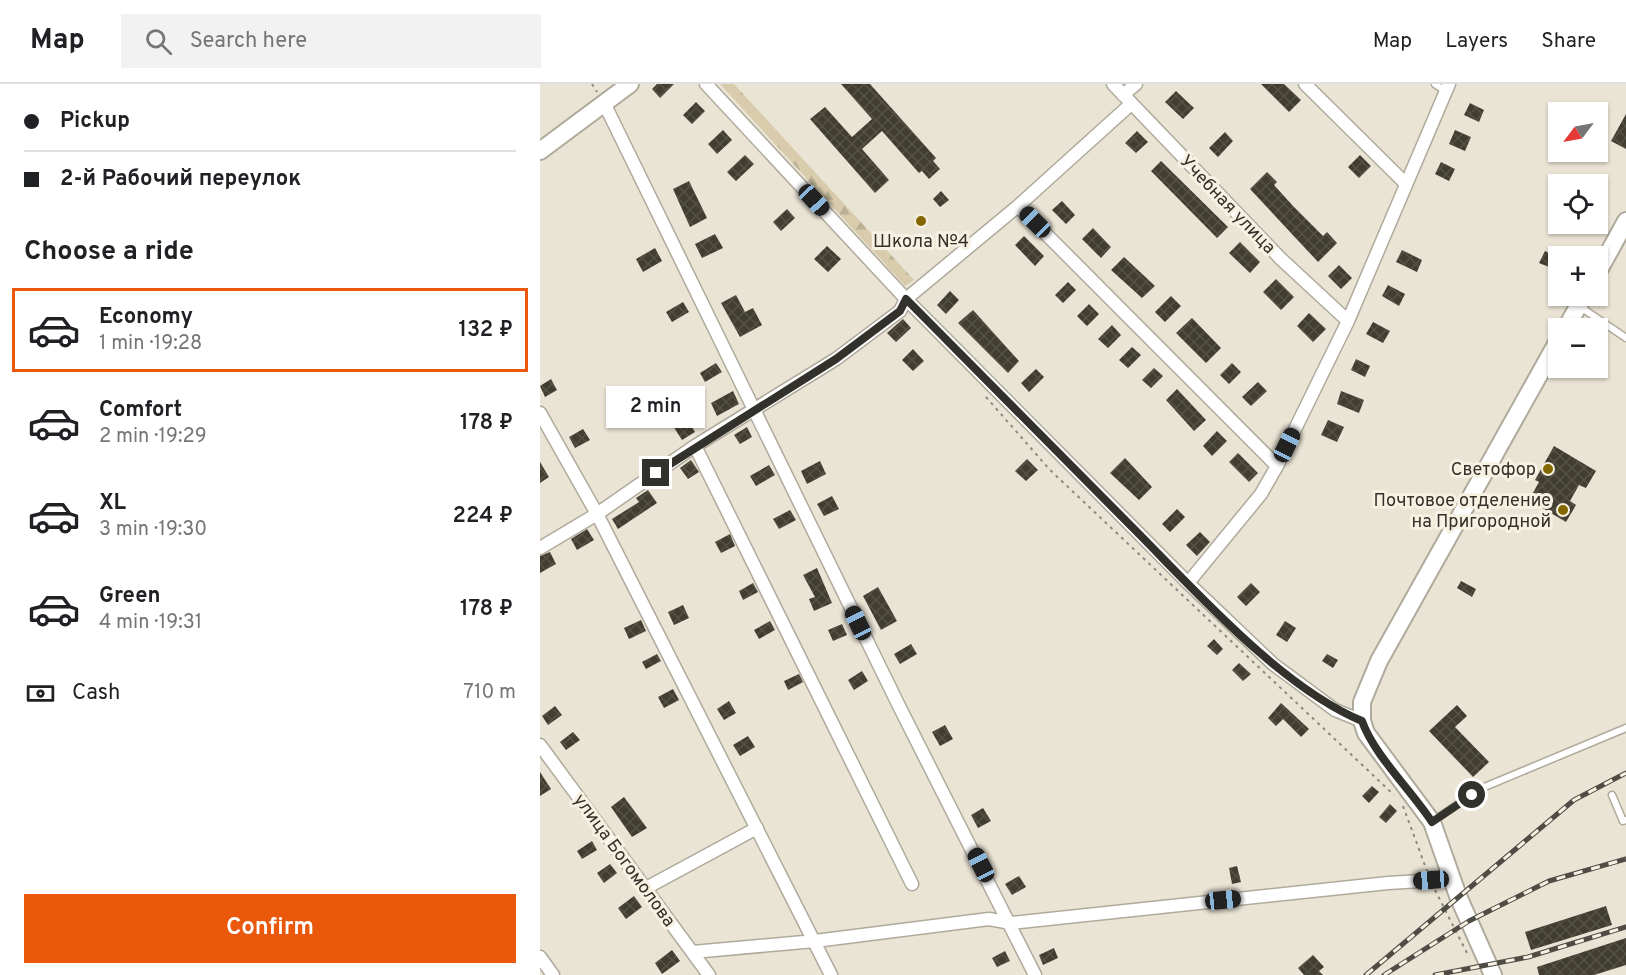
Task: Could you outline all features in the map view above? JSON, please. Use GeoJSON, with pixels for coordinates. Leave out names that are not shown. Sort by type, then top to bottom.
{"type":"FeatureCollection","features":[{"type":"Feature","properties":{"kind":"street"},"geometry":{"type":"LineString","coordinates":[[540,151],[605,105],[630,84]]}},
{"type":"Feature","properties":{"kind":"street"},"geometry":{"type":"LineString","coordinates":[[706,84],[906,299],[1188,583],[1274,664],[1335,710],[1362,721]]}},
{"type":"Feature","properties":{"kind":"street","name":"Учебная улица"},"geometry":{"type":"LineString","coordinates":[[1113,84],[1281,259],[1348,321]]}},
{"type":"Feature","properties":{"kind":"street"},"geometry":{"type":"LineString","coordinates":[[540,548],[597,514],[696,446],[756,411],[836,359],[900,311],[906,299],[1018,206],[1127,99],[1136,84]]}},
{"type":"Feature","properties":{"kind":"street"},"geometry":{"type":"LineString","coordinates":[[1305,84],[1406,184]]}},
{"type":"Feature","properties":{"kind":"street"},"geometry":{"type":"LineString","coordinates":[[1188,583],[1262,494],[1277,466],[1348,321],[1406,184],[1443,86]]}},
{"type":"Feature","properties":{"kind":"street"},"geometry":{"type":"LineString","coordinates":[[605,105],[900,708],[1035,975]]}},
{"type":"Feature","properties":{"kind":"street"},"geometry":{"type":"LineString","coordinates":[[1018,206],[1277,466]]}},
{"type":"Feature","properties":{"kind":"street"},"geometry":{"type":"LineString","coordinates":[[1608,254],[1626,221]]}},
{"type":"Feature","properties":{"kind":"street"},"geometry":{"type":"LineString","coordinates":[[1493,975],[1432,822],[1411,791],[1374,746],[1362,721],[1362,702],[1379,661],[1548,359]]}},
{"type":"Feature","properties":{"kind":"street"},"geometry":{"type":"LineString","coordinates":[[540,413],[597,514],[831,975]]}},
{"type":"Feature","properties":{"kind":"street"},"geometry":{"type":"LineString","coordinates":[[696,446],[912,884]]}},
{"type":"Feature","properties":{"kind":"street","name":"улица Богомолова"},"geometry":{"type":"LineString","coordinates":[[540,745],[709,975]]}},
{"type":"Feature","properties":{"kind":"street"},"geometry":{"type":"LineString","coordinates":[[646,888],[757,828]]}},
{"type":"Feature","properties":{"kind":"street"},"geometry":{"type":"LineString","coordinates":[[693,952],[815,941],[989,919],[1011,924],[1453,879]]}},
{"type":"Feature","properties":{"kind":"street"},"geometry":{"type":"LineString","coordinates":[[540,957],[553,975]]}},
{"type":"Feature","properties":{"kind":"lane"},"geometry":{"type":"LineString","coordinates":[[1587,306],[1626,338]]}},
{"type":"Feature","properties":{"kind":"lane"},"geometry":{"type":"LineString","coordinates":[[1432,822],[1482,788],[1626,728]]}},
{"type":"Feature","properties":{"kind":"lane"},"geometry":{"type":"LineString","coordinates":[[1612,795],[1623,821],[1626,820]]}},
{"type":"Feature","properties":{"kind":"path"},"geometry":{"type":"LineString","coordinates":[[981,392],[1050,470],[1401,801],[1431,880],[1470,958]]}},
{"type":"Feature","properties":{"kind":"green space"},"geometry":{"type":"Polygon","coordinates":[[[720,84],[734,84],[914,280],[905,286],[720,84]]]}},
{"type":"Feature","properties":{"kind":"building"},"geometry":{"type":"Polygon","coordinates":[[[657,84],[674,84],[660,98],[652,89],[657,84]]]}},
{"type":"Feature","properties":{"kind":"building","name":"Школа №4"},"geometry":{"type":"Polygon","coordinates":[[[841,84],[870,84],[936,158],[933,161],[940,169],[929,179],[922,171],[919,173],[882,131],[862,149],[889,180],[875,193],[810,119],[825,107],[852,137],[872,119],[841,84]]]}},
{"type":"Feature","properties":{"kind":"building"},"geometry":{"type":"Polygon","coordinates":[[[1261,84],[1284,84],[1301,100],[1289,112],[1261,84]]]}},
{"type":"Feature","properties":{"kind":"building"},"geometry":{"type":"Polygon","coordinates":[[[1176,91],[1194,108],[1183,119],[1165,102],[1176,91]]]}},
{"type":"Feature","properties":{"kind":"building"},"geometry":{"type":"Polygon","coordinates":[[[696,102],[705,111],[692,124],[683,115],[696,102]]]}},
{"type":"Feature","properties":{"kind":"building"},"geometry":{"type":"Polygon","coordinates":[[[1470,103],[1484,110],[1479,122],[1464,115],[1470,103]]]}},
{"type":"Feature","properties":{"kind":"building"},"geometry":{"type":"Polygon","coordinates":[[[1626,114],[1626,149],[1611,141],[1626,114]]]}},
{"type":"Feature","properties":{"kind":"building"},"geometry":{"type":"Polygon","coordinates":[[[723,130],[732,140],[717,154],[708,144],[723,130]]]}},
{"type":"Feature","properties":{"kind":"building"},"geometry":{"type":"Polygon","coordinates":[[[1455,130],[1471,137],[1465,151],[1449,144],[1455,130]]]}},
{"type":"Feature","properties":{"kind":"building"},"geometry":{"type":"Polygon","coordinates":[[[1137,131],[1148,142],[1136,153],[1125,143],[1137,131]]]}},
{"type":"Feature","properties":{"kind":"building"},"geometry":{"type":"Polygon","coordinates":[[[1225,132],[1233,141],[1218,157],[1209,148],[1225,132]]]}},
{"type":"Feature","properties":{"kind":"building"},"geometry":{"type":"Polygon","coordinates":[[[745,155],[754,164],[736,181],[727,172],[745,155]]]}},
{"type":"Feature","properties":{"kind":"building"},"geometry":{"type":"Polygon","coordinates":[[[1360,155],[1371,166],[1359,178],[1348,167],[1360,155]]]}},
{"type":"Feature","properties":{"kind":"building"},"geometry":{"type":"Polygon","coordinates":[[[1161,161],[1228,227],[1217,238],[1151,171],[1161,161]]]}},
{"type":"Feature","properties":{"kind":"building"},"geometry":{"type":"Polygon","coordinates":[[[1441,162],[1455,169],[1449,181],[1435,174],[1441,162]]]}},
{"type":"Feature","properties":{"kind":"building"},"geometry":{"type":"Polygon","coordinates":[[[1267,172],[1277,182],[1274,185],[1293,206],[1323,236],[1327,232],[1337,243],[1318,262],[1250,189],[1267,172]]]}},
{"type":"Feature","properties":{"kind":"building"},"geometry":{"type":"Polygon","coordinates":[[[689,181],[707,218],[690,227],[673,189],[689,181]]]}},
{"type":"Feature","properties":{"kind":"building"},"geometry":{"type":"Polygon","coordinates":[[[941,191],[949,200],[940,207],[933,199],[941,191]]]}},
{"type":"Feature","properties":{"kind":"building"},"geometry":{"type":"Polygon","coordinates":[[[1062,201],[1075,215],[1066,224],[1052,210],[1062,201]]]}},
{"type":"Feature","properties":{"kind":"building"},"geometry":{"type":"Polygon","coordinates":[[[787,209],[795,218],[781,231],[773,222],[787,209]]]}},
{"type":"Feature","properties":{"kind":"building"},"geometry":{"type":"Polygon","coordinates":[[[1093,228],[1111,247],[1101,258],[1082,239],[1093,228]]]}},
{"type":"Feature","properties":{"kind":"building"},"geometry":{"type":"Polygon","coordinates":[[[715,234],[723,248],[702,258],[695,244],[715,234]]]}},
{"type":"Feature","properties":{"kind":"building"},"geometry":{"type":"Polygon","coordinates":[[[1024,236],[1044,256],[1035,266],[1015,245],[1024,236]]]}},
{"type":"Feature","properties":{"kind":"building"},"geometry":{"type":"Polygon","coordinates":[[[1240,242],[1260,262],[1250,273],[1229,253],[1240,242]]]}},
{"type":"Feature","properties":{"kind":"building"},"geometry":{"type":"Polygon","coordinates":[[[827,246],[841,259],[828,272],[814,259],[827,246]]]}},
{"type":"Feature","properties":{"kind":"building"},"geometry":{"type":"Polygon","coordinates":[[[655,248],[662,261],[643,272],[636,259],[655,248]]]}},
{"type":"Feature","properties":{"kind":"building"},"geometry":{"type":"Polygon","coordinates":[[[1402,250],[1422,260],[1417,272],[1396,262],[1402,250]]]}},
{"type":"Feature","properties":{"kind":"building"},"geometry":{"type":"Polygon","coordinates":[[[1545,251],[1548,252],[1548,267],[1539,263],[1545,251]]]}},
{"type":"Feature","properties":{"kind":"building"},"geometry":{"type":"Polygon","coordinates":[[[1124,257],[1155,286],[1142,298],[1111,270],[1124,257]]]}},
{"type":"Feature","properties":{"kind":"building"},"geometry":{"type":"Polygon","coordinates":[[[1339,265],[1352,278],[1341,289],[1328,276],[1339,265]]]}},
{"type":"Feature","properties":{"kind":"building"},"geometry":{"type":"Polygon","coordinates":[[[1276,279],[1294,297],[1281,310],[1263,292],[1276,279]]]}},
{"type":"Feature","properties":{"kind":"building"},"geometry":{"type":"Polygon","coordinates":[[[1068,282],[1076,290],[1063,303],[1055,295],[1068,282]]]}},
{"type":"Feature","properties":{"kind":"building"},"geometry":{"type":"Polygon","coordinates":[[[1388,285],[1405,294],[1399,306],[1382,296],[1388,285]]]}},
{"type":"Feature","properties":{"kind":"building"},"geometry":{"type":"Polygon","coordinates":[[[950,291],[959,300],[946,314],[937,305],[950,291]]]}},
{"type":"Feature","properties":{"kind":"building"},"geometry":{"type":"Polygon","coordinates":[[[736,295],[745,312],[753,308],[762,325],[740,337],[721,303],[736,295]]]}},
{"type":"Feature","properties":{"kind":"building"},"geometry":{"type":"Polygon","coordinates":[[[1171,296],[1181,306],[1165,322],[1155,312],[1171,296]]]}},
{"type":"Feature","properties":{"kind":"building"},"geometry":{"type":"Polygon","coordinates":[[[683,302],[689,312],[672,322],[666,312],[683,302]]]}},
{"type":"Feature","properties":{"kind":"building"},"geometry":{"type":"Polygon","coordinates":[[[1089,304],[1099,314],[1087,326],[1077,316],[1089,304]]]}},
{"type":"Feature","properties":{"kind":"building"},"geometry":{"type":"Polygon","coordinates":[[[973,310],[1019,361],[1008,373],[958,323],[973,310]]]}},
{"type":"Feature","properties":{"kind":"building"},"geometry":{"type":"Polygon","coordinates":[[[1309,313],[1326,329],[1313,342],[1297,326],[1309,313]]]}},
{"type":"Feature","properties":{"kind":"building"},"geometry":{"type":"Polygon","coordinates":[[[1192,318],[1221,348],[1206,363],[1176,333],[1192,318]]]}},
{"type":"Feature","properties":{"kind":"building"},"geometry":{"type":"Polygon","coordinates":[[[903,319],[911,328],[896,342],[887,333],[903,319]]]}},
{"type":"Feature","properties":{"kind":"building"},"geometry":{"type":"Polygon","coordinates":[[[1373,322],[1390,331],[1383,343],[1366,334],[1373,322]]]}},
{"type":"Feature","properties":{"kind":"building"},"geometry":{"type":"Polygon","coordinates":[[[1112,325],[1121,335],[1108,348],[1098,339],[1112,325]]]}},
{"type":"Feature","properties":{"kind":"building"},"geometry":{"type":"Polygon","coordinates":[[[1132,347],[1141,355],[1128,368],[1119,360],[1132,347]]]}},
{"type":"Feature","properties":{"kind":"building"},"geometry":{"type":"Polygon","coordinates":[[[913,349],[924,361],[913,371],[902,360],[913,349]]]}},
{"type":"Feature","properties":{"kind":"building"},"geometry":{"type":"Polygon","coordinates":[[[1356,359],[1370,366],[1365,377],[1351,370],[1356,359]]]}},
{"type":"Feature","properties":{"kind":"building"},"geometry":{"type":"Polygon","coordinates":[[[716,363],[722,372],[705,382],[700,373],[716,363]]]}},
{"type":"Feature","properties":{"kind":"building"},"geometry":{"type":"Polygon","coordinates":[[[1232,363],[1241,372],[1229,384],[1220,375],[1232,363]]]}},
{"type":"Feature","properties":{"kind":"building"},"geometry":{"type":"Polygon","coordinates":[[[1154,368],[1163,376],[1151,388],[1142,380],[1154,368]]]}},
{"type":"Feature","properties":{"kind":"building"},"geometry":{"type":"Polygon","coordinates":[[[1036,369],[1044,377],[1029,392],[1021,383],[1036,369]]]}},
{"type":"Feature","properties":{"kind":"building"},"geometry":{"type":"Polygon","coordinates":[[[551,379],[557,390],[545,397],[540,386],[551,379]]]}},
{"type":"Feature","properties":{"kind":"building"},"geometry":{"type":"Polygon","coordinates":[[[1258,382],[1267,391],[1251,406],[1242,397],[1258,382]]]}},
{"type":"Feature","properties":{"kind":"building"},"geometry":{"type":"Polygon","coordinates":[[[1177,389],[1206,420],[1194,431],[1166,400],[1177,389]]]}},
{"type":"Feature","properties":{"kind":"building"},"geometry":{"type":"Polygon","coordinates":[[[733,391],[739,404],[717,416],[711,403],[733,391]]]}},
{"type":"Feature","properties":{"kind":"building"},"geometry":{"type":"Polygon","coordinates":[[[1341,391],[1364,400],[1359,413],[1337,404],[1341,391]]]}},
{"type":"Feature","properties":{"kind":"building"},"geometry":{"type":"Polygon","coordinates":[[[687,418],[695,432],[682,440],[673,426],[687,418]]]}},
{"type":"Feature","properties":{"kind":"building"},"geometry":{"type":"Polygon","coordinates":[[[1328,420],[1344,427],[1337,442],[1321,435],[1328,420]]]}},
{"type":"Feature","properties":{"kind":"building"},"geometry":{"type":"Polygon","coordinates":[[[747,427],[752,437],[740,444],[734,435],[747,427]]]}},
{"type":"Feature","properties":{"kind":"building"},"geometry":{"type":"Polygon","coordinates":[[[583,429],[590,440],[575,448],[569,437],[583,429]]]}},
{"type":"Feature","properties":{"kind":"building"},"geometry":{"type":"Polygon","coordinates":[[[1217,431],[1227,441],[1212,456],[1203,446],[1217,431]]]}},
{"type":"Feature","properties":{"kind":"building"},"geometry":{"type":"Polygon","coordinates":[[[1554,446],[1596,471],[1586,488],[1579,485],[1570,501],[1576,505],[1566,522],[1529,500],[1539,482],[1535,480],[1554,446]]]}},
{"type":"Feature","properties":{"kind":"building"},"geometry":{"type":"Polygon","coordinates":[[[1238,453],[1258,473],[1249,482],[1229,462],[1238,453]]]}},
{"type":"Feature","properties":{"kind":"building"},"geometry":{"type":"Polygon","coordinates":[[[1125,458],[1152,487],[1139,500],[1110,473],[1125,458]]]}},
{"type":"Feature","properties":{"kind":"building"},"geometry":{"type":"Polygon","coordinates":[[[1027,459],[1038,470],[1026,481],[1015,471],[1027,459]]]}},
{"type":"Feature","properties":{"kind":"building"},"geometry":{"type":"Polygon","coordinates":[[[691,460],[699,472],[688,479],[680,468],[691,460]]]}},
{"type":"Feature","properties":{"kind":"building"},"geometry":{"type":"Polygon","coordinates":[[[820,461],[826,474],[807,484],[801,471],[820,461]]]}},
{"type":"Feature","properties":{"kind":"building"},"geometry":{"type":"Polygon","coordinates":[[[540,462],[549,477],[540,483],[540,462]]]}},
{"type":"Feature","properties":{"kind":"building"},"geometry":{"type":"Polygon","coordinates":[[[769,465],[775,475],[756,486],[750,476],[769,465]]]}},
{"type":"Feature","properties":{"kind":"building"},"geometry":{"type":"Polygon","coordinates":[[[648,490],[657,503],[618,529],[612,519],[639,502],[636,498],[648,490]]]}},
{"type":"Feature","properties":{"kind":"building"},"geometry":{"type":"Polygon","coordinates":[[[832,496],[839,509],[824,516],[817,504],[832,496]]]}},
{"type":"Feature","properties":{"kind":"building"},"geometry":{"type":"Polygon","coordinates":[[[1177,509],[1185,517],[1170,532],[1162,524],[1177,509]]]}},
{"type":"Feature","properties":{"kind":"building"},"geometry":{"type":"Polygon","coordinates":[[[790,510],[796,520],[779,529],[773,519],[790,510]]]}},
{"type":"Feature","properties":{"kind":"building"},"geometry":{"type":"Polygon","coordinates":[[[587,529],[594,540],[577,550],[571,539],[587,529]]]}},
{"type":"Feature","properties":{"kind":"building"},"geometry":{"type":"Polygon","coordinates":[[[1200,532],[1210,542],[1197,556],[1186,545],[1200,532]]]}},
{"type":"Feature","properties":{"kind":"building"},"geometry":{"type":"Polygon","coordinates":[[[730,534],[735,546],[721,553],[715,542],[730,534]]]}},
{"type":"Feature","properties":{"kind":"building"},"geometry":{"type":"Polygon","coordinates":[[[550,552],[556,564],[540,573],[540,556],[550,552]]]}},
{"type":"Feature","properties":{"kind":"building"},"geometry":{"type":"Polygon","coordinates":[[[817,568],[832,603],[814,611],[809,599],[815,597],[803,575],[817,568]]]}},
{"type":"Feature","properties":{"kind":"building"},"geometry":{"type":"Polygon","coordinates":[[[1461,581],[1476,589],[1472,597],[1457,588],[1461,581]]]}},
{"type":"Feature","properties":{"kind":"building"},"geometry":{"type":"Polygon","coordinates":[[[753,583],[758,592],[743,600],[739,591],[753,583]]]}},
{"type":"Feature","properties":{"kind":"building"},"geometry":{"type":"Polygon","coordinates":[[[1251,583],[1260,592],[1246,606],[1237,597],[1251,583]]]}},
{"type":"Feature","properties":{"kind":"building"},"geometry":{"type":"Polygon","coordinates":[[[878,587],[897,621],[881,630],[863,596],[878,587]]]}},
{"type":"Feature","properties":{"kind":"building"},"geometry":{"type":"Polygon","coordinates":[[[683,605],[689,618],[674,625],[668,612],[683,605]]]}},
{"type":"Feature","properties":{"kind":"building"},"geometry":{"type":"Polygon","coordinates":[[[641,620],[646,631],[629,639],[624,628],[641,620]]]}},
{"type":"Feature","properties":{"kind":"building"},"geometry":{"type":"Polygon","coordinates":[[[770,621],[775,630],[759,639],[754,630],[770,621]]]}},
{"type":"Feature","properties":{"kind":"building"},"geometry":{"type":"Polygon","coordinates":[[[1285,621],[1296,628],[1287,642],[1276,635],[1285,621]]]}},
{"type":"Feature","properties":{"kind":"building"},"geometry":{"type":"Polygon","coordinates":[[[842,624],[847,635],[833,641],[828,630],[842,624]]]}},
{"type":"Feature","properties":{"kind":"building"},"geometry":{"type":"Polygon","coordinates":[[[1214,639],[1223,649],[1217,655],[1207,646],[1214,639]]]}},
{"type":"Feature","properties":{"kind":"building"},"geometry":{"type":"Polygon","coordinates":[[[911,644],[917,654],[900,664],[894,654],[911,644]]]}},
{"type":"Feature","properties":{"kind":"building"},"geometry":{"type":"Polygon","coordinates":[[[657,654],[661,661],[646,669],[642,662],[657,654]]]}},
{"type":"Feature","properties":{"kind":"building"},"geometry":{"type":"Polygon","coordinates":[[[1327,654],[1338,660],[1333,668],[1322,661],[1327,654]]]}},
{"type":"Feature","properties":{"kind":"building"},"geometry":{"type":"Polygon","coordinates":[[[1239,663],[1251,674],[1243,681],[1232,670],[1239,663]]]}},
{"type":"Feature","properties":{"kind":"building"},"geometry":{"type":"Polygon","coordinates":[[[862,671],[868,681],[854,690],[848,680],[862,671]]]}},
{"type":"Feature","properties":{"kind":"building"},"geometry":{"type":"Polygon","coordinates":[[[799,674],[803,682],[788,690],[784,681],[799,674]]]}},
{"type":"Feature","properties":{"kind":"building"},"geometry":{"type":"Polygon","coordinates":[[[673,689],[679,700],[664,708],[658,697],[673,689]]]}},
{"type":"Feature","properties":{"kind":"building"},"geometry":{"type":"Polygon","coordinates":[[[729,701],[736,713],[724,720],[717,709],[729,701]]]}},
{"type":"Feature","properties":{"kind":"building"},"geometry":{"type":"Polygon","coordinates":[[[1281,703],[1309,729],[1301,737],[1283,719],[1276,726],[1268,718],[1281,703]]]}},
{"type":"Feature","properties":{"kind":"building"},"geometry":{"type":"Polygon","coordinates":[[[1457,705],[1467,716],[1455,727],[1489,762],[1473,777],[1429,731],[1457,705]]]}},
{"type":"Feature","properties":{"kind":"building"},"geometry":{"type":"Polygon","coordinates":[[[555,706],[562,715],[548,725],[542,716],[555,706]]]}},
{"type":"Feature","properties":{"kind":"building"},"geometry":{"type":"Polygon","coordinates":[[[945,725],[953,739],[940,746],[932,732],[945,725]]]}},
{"type":"Feature","properties":{"kind":"building"},"geometry":{"type":"Polygon","coordinates":[[[573,732],[580,740],[566,750],[560,742],[573,732]]]}},
{"type":"Feature","properties":{"kind":"building"},"geometry":{"type":"Polygon","coordinates":[[[748,736],[755,747],[740,756],[733,745],[748,736]]]}},
{"type":"Feature","properties":{"kind":"building"},"geometry":{"type":"Polygon","coordinates":[[[540,772],[551,789],[540,796],[540,772]]]}},
{"type":"Feature","properties":{"kind":"building"},"geometry":{"type":"Polygon","coordinates":[[[1372,786],[1379,792],[1369,803],[1362,796],[1372,786]]]}},
{"type":"Feature","properties":{"kind":"building"},"geometry":{"type":"Polygon","coordinates":[[[624,797],[647,828],[632,837],[611,807],[624,797]]]}},
{"type":"Feature","properties":{"kind":"building"},"geometry":{"type":"Polygon","coordinates":[[[1390,804],[1397,811],[1386,823],[1379,817],[1390,804]]]}},
{"type":"Feature","properties":{"kind":"building"},"geometry":{"type":"Polygon","coordinates":[[[983,808],[991,821],[978,828],[971,815],[983,808]]]}},
{"type":"Feature","properties":{"kind":"building"},"geometry":{"type":"Polygon","coordinates":[[[592,841],[597,850],[582,859],[577,851],[592,841]]]}},
{"type":"Feature","properties":{"kind":"building"},"geometry":{"type":"Polygon","coordinates":[[[610,864],[617,873],[604,883],[597,873],[610,864]]]}},
{"type":"Feature","properties":{"kind":"building"},"geometry":{"type":"Polygon","coordinates":[[[1237,866],[1241,882],[1232,884],[1229,868],[1237,866]]]}},
{"type":"Feature","properties":{"kind":"building"},"geometry":{"type":"Polygon","coordinates":[[[1019,876],[1026,887],[1012,895],[1005,884],[1019,876]]]}},
{"type":"Feature","properties":{"kind":"building"},"geometry":{"type":"Polygon","coordinates":[[[634,896],[642,907],[626,919],[618,908],[634,896]]]}},
{"type":"Feature","properties":{"kind":"building"},"geometry":{"type":"Polygon","coordinates":[[[1606,906],[1612,925],[1531,950],[1525,932],[1606,906]]]}},
{"type":"Feature","properties":{"kind":"building"},"geometry":{"type":"Polygon","coordinates":[[[1626,938],[1626,965],[1594,975],[1539,975],[1537,967],[1626,938]]]}},
{"type":"Feature","properties":{"kind":"building"},"geometry":{"type":"Polygon","coordinates":[[[1054,948],[1058,958],[1043,965],[1039,955],[1054,948]]]}},
{"type":"Feature","properties":{"kind":"building"},"geometry":{"type":"Polygon","coordinates":[[[672,950],[680,961],[662,974],[655,963],[672,950]]]}},
{"type":"Feature","properties":{"kind":"building"},"geometry":{"type":"Polygon","coordinates":[[[1005,951],[1010,961],[997,967],[992,958],[1005,951]]]}},
{"type":"Feature","properties":{"kind":"building"},"geometry":{"type":"Polygon","coordinates":[[[1313,955],[1324,967],[1319,971],[1323,975],[1304,975],[1298,968],[1313,955]]]}},
{"type":"Feature","properties":{"kind":"railway"},"geometry":{"type":"LineString","coordinates":[[1366,975],[1574,800],[1626,773]]}},
{"type":"Feature","properties":{"kind":"railway"},"geometry":{"type":"LineString","coordinates":[[1384,975],[1469,921],[1549,881],[1626,859]]}},
{"type":"Feature","properties":{"kind":"railway"},"geometry":{"type":"LineString","coordinates":[[1435,975],[1528,957],[1626,927]]}},
{"type":"Feature","properties":{"kind":"place","name":"Школа №4"},"geometry":{"type":"Point","coordinates":[921,221]}},
{"type":"Feature","properties":{"kind":"place","name":"Светофор"},"geometry":{"type":"Point","coordinates":[1548,469]}},
{"type":"Feature","properties":{"kind":"place","name":"Почтовое отделение на Пригородной"},"geometry":{"type":"Point","coordinates":[1563,510]}},
{"type":"Feature","properties":{"kind":"route"},"geometry":{"type":"LineString","coordinates":[[656,473],[836,359],[900,311],[906,299],[1188,583],[1274,664],[1335,710],[1362,721],[1374,746],[1411,791],[1432,822],[1472,795]]}}]}
